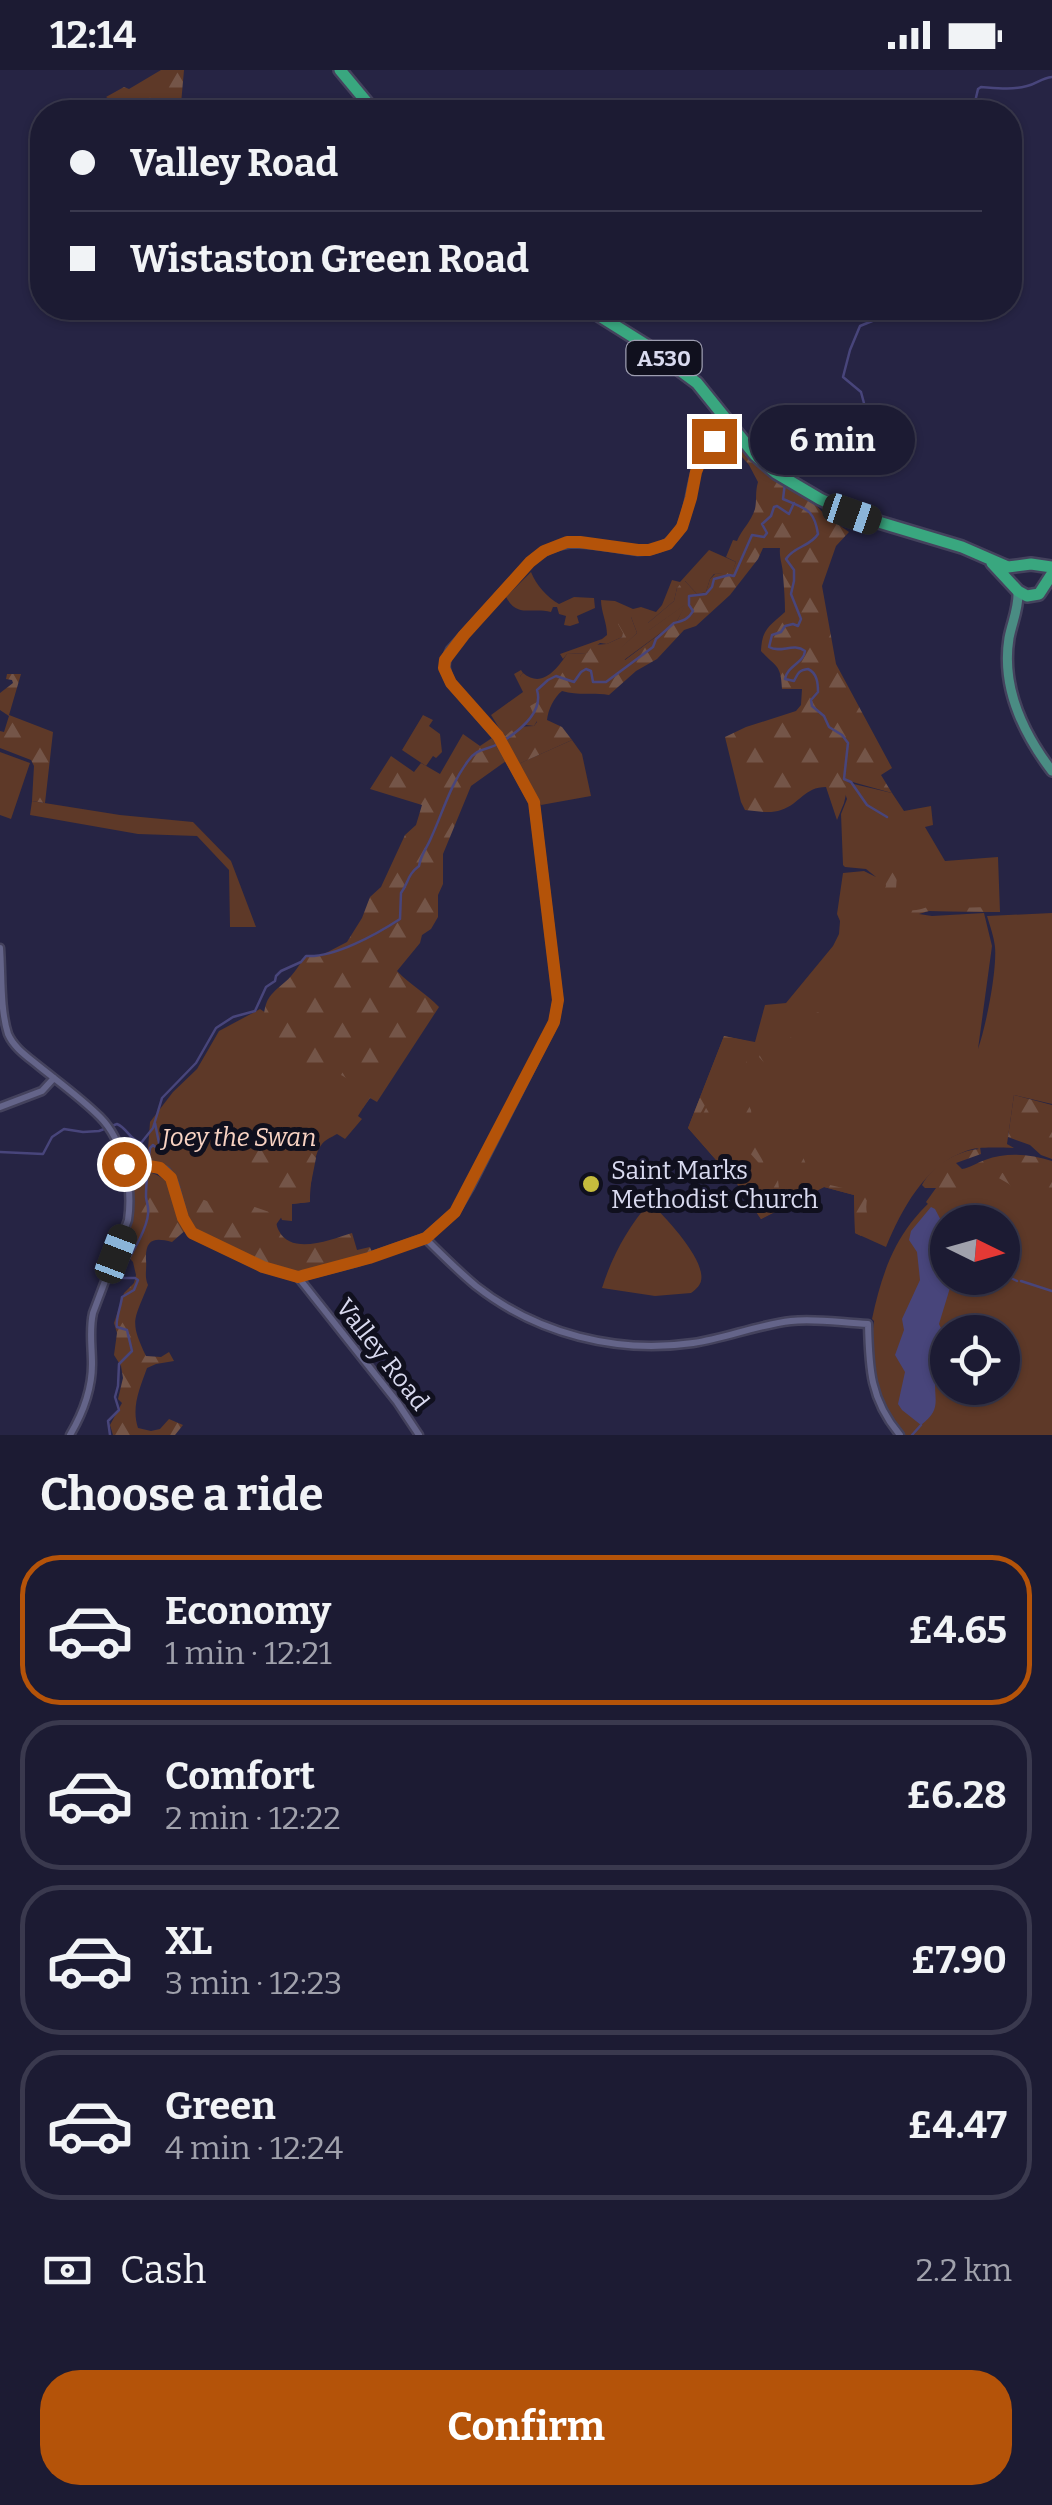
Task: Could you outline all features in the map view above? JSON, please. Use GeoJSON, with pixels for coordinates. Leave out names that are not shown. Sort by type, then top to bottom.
{"type":"FeatureCollection","features":[{"type":"Feature","properties":{"kind":"highway"},"geometry":{"type":"LineString","coordinates":[[340,70],[366,100]]}},
{"type":"Feature","properties":{"kind":"highway","name":"A530"},"geometry":{"type":"LineString","coordinates":[[607,320],[697,383],[755,455],[790,482],[852,514],[962,547],[1010,568],[1020,566]]}},
{"type":"Feature","properties":{"kind":"highway","name":"A530"},"geometry":{"type":"LineString","coordinates":[[990,560],[1015,588]]}},
{"type":"Feature","properties":{"kind":"highway"},"geometry":{"type":"LineString","coordinates":[[1036,564],[1050,574],[1043,589],[1024,596],[1015,588],[1014,575],[1020,566],[1036,564]]}},
{"type":"Feature","properties":{"kind":"main road"},"geometry":{"type":"LineString","coordinates":[[1015,588],[1016,611],[1008,654],[1012,696],[1027,735],[1052,771]]}},
{"type":"Feature","properties":{"kind":"main road"},"geometry":{"type":"LineString","coordinates":[[1016,611],[1032,596]]}},
{"type":"Feature","properties":{"kind":"street"},"geometry":{"type":"LineString","coordinates":[[120,1150],[127,1158],[160,1168],[171,1178],[183,1218],[192,1233],[263,1267],[298,1277],[426,1238],[447,1220],[462,1202],[558,1012],[558,1000],[536,810],[498,736],[448,678],[445,660],[450,650],[544,551],[567,542],[638,550],[668,544],[682,527],[704,452],[721,428],[732,428]]}},
{"type":"Feature","properties":{"kind":"street"},"geometry":{"type":"LineString","coordinates":[[0,948],[8,1034],[17,1048],[109,1128],[127,1178],[129,1215],[93,1313],[90,1389],[70,1435]]}},
{"type":"Feature","properties":{"kind":"street"},"geometry":{"type":"LineString","coordinates":[[0,1107],[42,1091],[54,1078]]}},
{"type":"Feature","properties":{"kind":"street"},"geometry":{"type":"LineString","coordinates":[[127,1178],[129,1170],[144,1165]]}},
{"type":"Feature","properties":{"kind":"street"},"geometry":{"type":"LineString","coordinates":[[426,1238],[465,1277],[506,1306],[560,1331],[605,1342],[644,1346],[688,1344],[794,1320],[868,1324],[873,1388],[885,1416],[900,1435]]}},
{"type":"Feature","properties":{"kind":"street","name":"Valley Road"},"geometry":{"type":"LineString","coordinates":[[298,1277],[419,1435]]}},
{"type":"Feature","properties":{"kind":"green space"},"geometry":{"type":"Polygon","coordinates":[[[161,70],[184,70],[181,100],[106,97],[124,87],[129,89],[161,70]]]}},
{"type":"Feature","properties":{"kind":"green space"},"geometry":{"type":"Polygon","coordinates":[[[735,432],[790,482],[789,489],[813,502],[849,532],[836,546],[822,586],[836,664],[892,768],[881,775],[892,793],[849,781],[837,820],[826,787],[812,790],[781,810],[745,810],[725,737],[796,711],[801,705],[802,689],[782,689],[779,670],[761,651],[765,632],[785,612],[780,548],[763,548],[730,595],[609,695],[562,691],[547,720],[562,727],[572,740],[514,766],[490,728],[498,728],[505,736],[516,727],[534,726],[537,722],[530,706],[537,702],[537,692],[529,692],[520,676],[523,673],[543,678],[567,654],[587,653],[593,645],[622,637],[618,624],[619,617],[625,614],[631,617],[637,633],[620,649],[625,660],[677,621],[685,605],[648,631],[648,623],[674,601],[684,580],[697,594],[706,592],[715,574],[732,572],[736,562],[726,557],[733,540],[737,541],[753,514],[758,482],[729,442],[735,432]]]}},
{"type":"Feature","properties":{"kind":"green space"},"geometry":{"type":"Polygon","coordinates":[[[709,550],[736,562],[732,573],[714,574],[706,592],[697,594],[685,581],[677,588],[674,601],[648,623],[649,630],[687,603],[677,621],[624,660],[619,649],[637,633],[631,617],[622,637],[600,643],[587,653],[567,654],[563,659],[560,654],[607,635],[601,600],[656,612],[672,580],[680,582],[709,550]]]}},
{"type":"Feature","properties":{"kind":"green space"},"geometry":{"type":"Polygon","coordinates":[[[531,572],[542,590],[559,604],[574,597],[594,598],[595,608],[577,616],[579,623],[570,626],[564,625],[566,616],[559,614],[557,607],[551,612],[515,608],[506,597],[531,572]]]}},
{"type":"Feature","properties":{"kind":"green space"},"geometry":{"type":"Polygon","coordinates":[[[521,670],[520,676],[537,691],[537,721],[534,726],[526,725],[504,736],[491,715],[523,692],[514,674],[521,670]]]}},
{"type":"Feature","properties":{"kind":"green space"},"geometry":{"type":"Polygon","coordinates":[[[7,674],[21,674],[9,715],[53,732],[45,803],[32,801],[31,760],[0,748],[0,731],[4,732],[9,716],[0,710],[0,693],[13,683],[6,679],[7,674]]]}},
{"type":"Feature","properties":{"kind":"green space"},"geometry":{"type":"Polygon","coordinates":[[[423,715],[433,720],[429,726],[440,734],[442,752],[426,766],[402,750],[423,715]]]}},
{"type":"Feature","properties":{"kind":"green space"},"geometry":{"type":"Polygon","coordinates":[[[463,734],[480,746],[492,738],[506,761],[471,786],[443,854],[438,917],[397,971],[439,1007],[377,1102],[370,1098],[363,1108],[361,1091],[346,1078],[330,1072],[318,1076],[309,1072],[302,1058],[275,1042],[269,1027],[263,1024],[266,1004],[306,956],[322,955],[347,942],[370,897],[381,887],[405,835],[416,825],[422,805],[370,789],[391,756],[414,772],[421,763],[440,774],[463,734]]]}},
{"type":"Feature","properties":{"kind":"green space"},"geometry":{"type":"Polygon","coordinates":[[[572,740],[582,754],[591,796],[541,805],[518,764],[572,740]]]}},
{"type":"Feature","properties":{"kind":"green space"},"geometry":{"type":"Polygon","coordinates":[[[0,752],[30,763],[11,819],[0,815],[0,752]]]}},
{"type":"Feature","properties":{"kind":"green space"},"geometry":{"type":"Polygon","coordinates":[[[841,781],[892,793],[904,811],[931,806],[933,825],[925,827],[945,861],[998,857],[1000,912],[919,914],[984,913],[992,946],[978,1049],[995,957],[987,916],[1052,913],[1052,1104],[1014,1095],[1007,1144],[1014,1148],[971,1149],[938,1167],[916,1190],[886,1247],[855,1233],[854,1195],[824,1187],[761,1219],[738,1185],[688,1128],[724,1036],[755,1042],[765,1005],[786,1003],[833,946],[839,934],[837,914],[843,873],[864,871],[876,877],[866,869],[843,865],[841,814],[847,799],[841,781]]]}},
{"type":"Feature","properties":{"kind":"green space"},"geometry":{"type":"Polygon","coordinates":[[[32,801],[193,822],[231,861],[256,927],[230,927],[229,870],[197,836],[138,834],[30,815],[32,801]]]}},
{"type":"Feature","properties":{"kind":"green space"},"geometry":{"type":"Polygon","coordinates":[[[897,855],[902,866],[897,875],[895,902],[901,906],[921,909],[939,903],[943,896],[954,908],[989,907],[1000,912],[929,911],[911,915],[899,924],[878,907],[886,886],[883,868],[888,866],[889,858],[897,855]]]}},
{"type":"Feature","properties":{"kind":"green space","name":"Joey the Swan"},"geometry":{"type":"Polygon","coordinates":[[[260,1009],[326,1043],[370,1097],[358,1116],[362,1119],[345,1139],[337,1134],[319,1149],[310,1202],[291,1204],[275,1226],[263,1267],[192,1233],[171,1178],[147,1163],[150,1122],[197,1069],[219,1031],[260,1009]]]}},
{"type":"Feature","properties":{"kind":"green space"},"geometry":{"type":"Polygon","coordinates":[[[818,1012],[828,1016],[820,1029],[829,1048],[827,1055],[816,1043],[778,1049],[770,1057],[773,1066],[768,1067],[759,1057],[761,1053],[765,1055],[775,1043],[789,1039],[818,1012]]]}},
{"type":"Feature","properties":{"kind":"green space"},"geometry":{"type":"Polygon","coordinates":[[[724,1036],[747,1041],[724,1057],[724,1070],[715,1086],[718,1090],[707,1092],[699,1116],[715,1098],[716,1107],[707,1115],[701,1130],[706,1131],[738,1171],[741,1187],[755,1198],[762,1211],[773,1209],[777,1192],[747,1146],[746,1119],[737,1090],[741,1047],[747,1062],[744,1079],[753,1132],[764,1164],[778,1180],[780,1197],[789,1199],[809,1187],[792,1165],[790,1147],[803,1158],[814,1183],[828,1181],[858,1195],[862,1192],[855,1182],[878,1175],[871,1163],[877,1168],[888,1167],[867,1201],[867,1213],[882,1216],[872,1220],[872,1231],[861,1236],[855,1233],[854,1195],[824,1187],[761,1219],[738,1185],[688,1128],[724,1036]]]}},
{"type":"Feature","properties":{"kind":"green space"},"geometry":{"type":"Polygon","coordinates":[[[1014,1095],[1052,1105],[1052,1159],[1008,1137],[1014,1095]]]}},
{"type":"Feature","properties":{"kind":"green space"},"geometry":{"type":"Polygon","coordinates":[[[245,1118],[295,1133],[316,1158],[310,1202],[292,1204],[292,1221],[282,1220],[269,1187],[251,1162],[234,1124],[245,1118]]]}},
{"type":"Feature","properties":{"kind":"green space"},"geometry":{"type":"Polygon","coordinates":[[[989,1142],[980,1147],[981,1154],[956,1163],[962,1169],[1010,1155],[1052,1161],[1052,1215],[1040,1210],[1038,1193],[1014,1190],[997,1177],[999,1173],[1019,1173],[1019,1180],[1033,1179],[1050,1172],[1027,1166],[988,1173],[984,1193],[974,1193],[968,1185],[947,1202],[930,1206],[926,1202],[936,1188],[922,1185],[946,1160],[979,1149],[974,1143],[989,1142]]]}},
{"type":"Feature","properties":{"kind":"green space"},"geometry":{"type":"Polygon","coordinates":[[[1052,1162],[1052,1435],[904,1435],[880,1398],[873,1360],[872,1319],[883,1277],[899,1241],[922,1210],[974,1168],[998,1163],[1052,1162]]]}},
{"type":"Feature","properties":{"kind":"green space"},"geometry":{"type":"Polygon","coordinates":[[[140,1170],[161,1178],[176,1195],[191,1195],[215,1204],[237,1201],[275,1214],[279,1231],[293,1243],[313,1244],[352,1233],[357,1250],[370,1247],[372,1252],[297,1271],[259,1261],[201,1228],[188,1228],[172,1242],[152,1241],[146,1253],[148,1285],[135,1327],[146,1356],[161,1357],[169,1352],[174,1361],[147,1368],[135,1413],[138,1428],[160,1429],[169,1419],[183,1425],[175,1435],[113,1435],[110,1425],[122,1403],[118,1399],[123,1378],[114,1355],[114,1323],[124,1293],[136,1275],[133,1262],[123,1251],[133,1220],[132,1179],[140,1170]]]}},
{"type":"Feature","properties":{"kind":"green space"},"geometry":{"type":"Polygon","coordinates":[[[650,1202],[680,1235],[699,1265],[701,1282],[691,1293],[655,1296],[602,1288],[622,1242],[650,1202]]]}},
{"type":"Feature","properties":{"kind":"shaded area"},"geometry":{"type":"Polygon","coordinates":[[[930,1208],[930,1295],[948,1295],[942,1315],[930,1315],[930,1405],[935,1408],[921,1425],[898,1404],[905,1372],[895,1355],[904,1330],[902,1319],[920,1280],[917,1252],[909,1240],[911,1231],[930,1208]]]}},
{"type":"Feature","properties":{"kind":"waterway"},"geometry":{"type":"LineString","coordinates":[[975,100],[981,87],[1021,87],[1052,77]]}},
{"type":"Feature","properties":{"kind":"waterway"},"geometry":{"type":"LineString","coordinates":[[784,471],[788,458],[817,444],[826,417],[856,417],[865,407],[861,392],[843,377],[860,326],[875,320]]}},
{"type":"Feature","properties":{"kind":"waterway"},"geometry":{"type":"LineString","coordinates":[[785,483],[783,499],[811,514],[818,534],[786,559],[794,570],[791,594],[801,619],[798,626],[785,626],[772,635],[769,647],[805,651],[785,679],[794,681],[805,669],[813,673],[818,692],[811,700],[812,706],[848,743],[844,779],[851,782],[867,805],[887,817]]}},
{"type":"Feature","properties":{"kind":"waterway"},"geometry":{"type":"LineString","coordinates":[[0,1152],[43,1154],[52,1137],[64,1129],[99,1131],[117,1124],[141,1143],[153,1128],[162,1098],[196,1063],[216,1028],[233,1017],[255,1011],[266,987],[281,971],[306,956],[355,944],[400,919],[401,893],[419,866],[462,770],[475,753],[500,743],[528,721],[537,706],[537,690],[556,676],[574,682],[586,669],[591,671],[593,682],[606,682],[653,647],[656,639],[674,623],[689,616],[693,611],[689,596],[706,594],[714,579],[734,576],[752,535],[764,537],[767,533],[762,524],[774,507],[789,514],[794,503]]}},
{"type":"Feature","properties":{"kind":"waterway"},"geometry":{"type":"LineString","coordinates":[[110,1435],[108,1421],[119,1410],[115,1397],[119,1364],[132,1351],[127,1330],[117,1327],[117,1317],[122,1297],[134,1290],[138,1280],[123,1278],[121,1273],[147,1221],[150,1148],[160,1148],[155,1123]]}},
{"type":"Feature","properties":{"kind":"waterway"},"geometry":{"type":"LineString","coordinates":[[1021,1281],[1052,1291]]}},
{"type":"Feature","properties":{"kind":"waterway"},"geometry":{"type":"LineString","coordinates":[[912,1435],[921,1425]]}},
{"type":"Feature","properties":{"kind":"place","name":"Saint Marks Methodist Church"},"geometry":{"type":"Point","coordinates":[591,1184]}},
{"type":"Feature","properties":{"kind":"route"},"geometry":{"type":"LineString","coordinates":[[124,1164],[127,1178],[129,1170],[138,1164],[166,1171],[192,1233],[263,1267],[298,1277],[426,1238],[455,1212],[554,1022],[558,1000],[534,802],[498,736],[451,683],[445,660],[450,650],[544,551],[567,542],[638,550],[668,544],[682,527],[696,472],[704,452],[714,441]]}}]}
